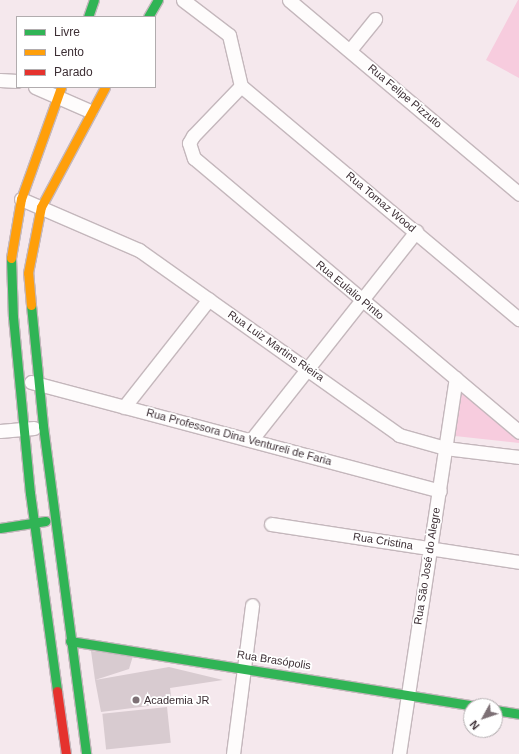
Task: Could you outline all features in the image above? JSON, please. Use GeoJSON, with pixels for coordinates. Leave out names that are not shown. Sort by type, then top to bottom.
{"type":"FeatureCollection","features":[{"type":"Feature","properties":{"kind":"main road"},"geometry":{"type":"LineString","coordinates":[[88,16],[94,0]]}},
{"type":"Feature","properties":{"kind":"main road"},"geometry":{"type":"LineString","coordinates":[[149,16],[158,0]]}},
{"type":"Feature","properties":{"kind":"main road"},"geometry":{"type":"LineString","coordinates":[[86,754],[55,519],[31,316],[28,273],[41,207],[90,111],[104,88]]}},
{"type":"Feature","properties":{"kind":"main road"},"geometry":{"type":"LineString","coordinates":[[60,91],[21,199],[13,236],[13,317],[22,382],[24,429],[33,522],[66,754]]}},
{"type":"Feature","properties":{"kind":"main road"},"geometry":{"type":"LineString","coordinates":[[13,317],[31,316]]}},
{"type":"Feature","properties":{"kind":"main road"},"geometry":{"type":"LineString","coordinates":[[0,528],[55,519]]}},
{"type":"Feature","properties":{"kind":"main road","name":"Rua Brasópolis"},"geometry":{"type":"LineString","coordinates":[[70,641],[463,704]]}},
{"type":"Feature","properties":{"kind":"main road"},"geometry":{"type":"LineString","coordinates":[[503,711],[519,714]]}},
{"type":"Feature","properties":{"kind":"street"},"geometry":{"type":"LineString","coordinates":[[183,0],[229,36],[242,86]]}},
{"type":"Feature","properties":{"kind":"street","name":"Rua Felipe Pizzuto"},"geometry":{"type":"LineString","coordinates":[[289,0],[519,194]]}},
{"type":"Feature","properties":{"kind":"street"},"geometry":{"type":"LineString","coordinates":[[350,50],[375,19]]}},
{"type":"Feature","properties":{"kind":"street"},"geometry":{"type":"LineString","coordinates":[[0,80],[16,81]]}},
{"type":"Feature","properties":{"kind":"street","name":"Rua Eulalio Pinto"},"geometry":{"type":"LineString","coordinates":[[242,86],[189,143],[194,158],[519,432]]}},
{"type":"Feature","properties":{"kind":"street","name":"Rua Tomaz Wood"},"geometry":{"type":"LineString","coordinates":[[242,86],[519,319]]}},
{"type":"Feature","properties":{"kind":"street"},"geometry":{"type":"LineString","coordinates":[[41,88],[60,91],[90,111]]}},
{"type":"Feature","properties":{"kind":"street","name":"Rua Luiz Martins Rieira"},"geometry":{"type":"LineString","coordinates":[[21,199],[122,240],[309,368],[399,435],[445,448],[519,457]]}},
{"type":"Feature","properties":{"kind":"street"},"geometry":{"type":"LineString","coordinates":[[252,439],[416,231]]}},
{"type":"Feature","properties":{"kind":"street"},"geometry":{"type":"LineString","coordinates":[[124,407],[209,299]]}},
{"type":"Feature","properties":{"kind":"street","name":"Rua São José do Alegre"},"geometry":{"type":"LineString","coordinates":[[399,754],[429,548],[440,491],[456,378]]}},
{"type":"Feature","properties":{"kind":"street","name":"Rua Professora Dina Ventureli de Faria"},"geometry":{"type":"LineString","coordinates":[[22,382],[39,382],[124,407],[252,439],[440,491]]}},
{"type":"Feature","properties":{"kind":"street"},"geometry":{"type":"LineString","coordinates":[[0,431],[44,426]]}},
{"type":"Feature","properties":{"kind":"street","name":"Rua Cristina"},"geometry":{"type":"LineString","coordinates":[[271,524],[519,562]]}},
{"type":"Feature","properties":{"kind":"street"},"geometry":{"type":"LineString","coordinates":[[233,754],[252,605]]}},
{"type":"Feature","properties":{"kind":"shaded area"},"geometry":{"type":"Polygon","coordinates":[[[519,0],[519,78],[486,60],[519,0]]]}},
{"type":"Feature","properties":{"kind":"shaded area"},"geometry":{"type":"Polygon","coordinates":[[[461,389],[519,437],[519,443],[455,436],[461,389]]]}},
{"type":"Feature","properties":{"kind":"building"},"geometry":{"type":"Polygon","coordinates":[[[91,651],[133,656],[129,669],[95,680],[91,651]]]}},
{"type":"Feature","properties":{"kind":"building"},"geometry":{"type":"Polygon","coordinates":[[[169,667],[223,680],[170,688],[172,703],[101,712],[95,680],[169,667]]]}},
{"type":"Feature","properties":{"kind":"building"},"geometry":{"type":"Polygon","coordinates":[[[167,707],[171,743],[106,750],[102,714],[167,707]]]}},
{"type":"Feature","properties":{"kind":"traffic: fast"},"geometry":{"type":"LineString","coordinates":[[88,16],[94,0]]}},
{"type":"Feature","properties":{"kind":"traffic: fast"},"geometry":{"type":"LineString","coordinates":[[149,16],[158,0]]}},
{"type":"Feature","properties":{"kind":"traffic: fast"},"geometry":{"type":"LineString","coordinates":[[11,258],[13,317],[30,493],[57,691]]}},
{"type":"Feature","properties":{"kind":"traffic: fast"},"geometry":{"type":"LineString","coordinates":[[31,305],[43,426],[86,754]]}},
{"type":"Feature","properties":{"kind":"traffic: fast"},"geometry":{"type":"LineString","coordinates":[[0,528],[45,521]]}},
{"type":"Feature","properties":{"kind":"traffic: fast"},"geometry":{"type":"LineString","coordinates":[[70,641],[463,704]]}},
{"type":"Feature","properties":{"kind":"traffic: fast"},"geometry":{"type":"LineString","coordinates":[[503,711],[519,714]]}},
{"type":"Feature","properties":{"kind":"traffic: slow"},"geometry":{"type":"LineString","coordinates":[[11,258],[21,199],[61,88]]}},
{"type":"Feature","properties":{"kind":"traffic: slow"},"geometry":{"type":"LineString","coordinates":[[31,305],[28,273],[41,207],[104,88]]}},
{"type":"Feature","properties":{"kind":"traffic: jam"},"geometry":{"type":"LineString","coordinates":[[57,691],[66,754]]}},
{"type":"Feature","properties":{"kind":"place","name":"Academia JR"},"geometry":{"type":"Point","coordinates":[136,700]}}]}
